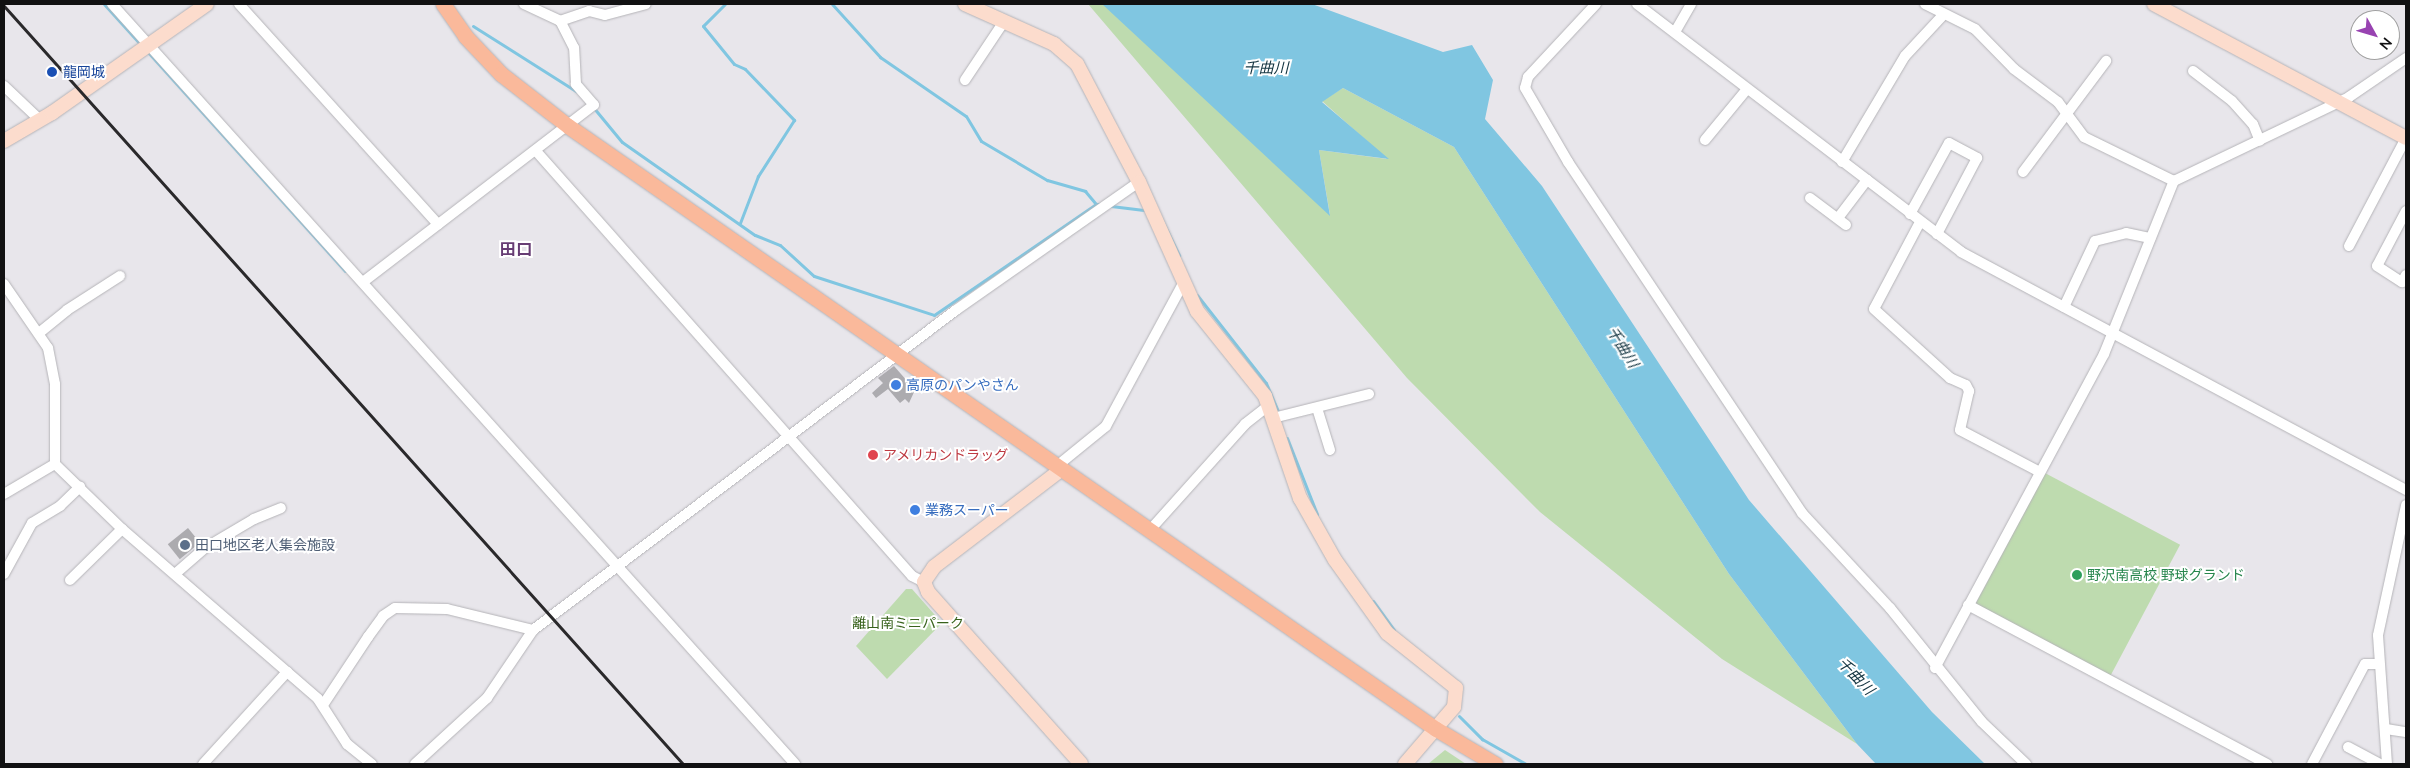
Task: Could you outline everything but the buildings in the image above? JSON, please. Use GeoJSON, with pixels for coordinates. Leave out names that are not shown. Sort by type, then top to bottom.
{"type":"FeatureCollection","features":[{"type":"Feature","properties":{"kind":"main road"},"geometry":{"type":"LineString","coordinates":[[443,4],[465,36],[501,74],[568,126],[1436,729],[1496,764]]}},
{"type":"Feature","properties":{"kind":"street"},"geometry":{"type":"LineString","coordinates":[[112,4],[795,764]]}},
{"type":"Feature","properties":{"kind":"street"},"geometry":{"type":"LineString","coordinates":[[4,146],[4,140],[40,120],[151,46],[207,4]]}},
{"type":"Feature","properties":{"kind":"street"},"geometry":{"type":"LineString","coordinates":[[239,4],[438,224]]}},
{"type":"Feature","properties":{"kind":"street"},"geometry":{"type":"LineString","coordinates":[[363,282],[593,107],[576,84],[574,48],[560,20],[524,4]]}},
{"type":"Feature","properties":{"kind":"street"},"geometry":{"type":"LineString","coordinates":[[560,20],[589,11],[605,15],[646,4]]}},
{"type":"Feature","properties":{"kind":"street"},"geometry":{"type":"LineString","coordinates":[[965,4],[1003,24],[1054,44],[1071,56],[1139,182],[1197,311],[1252,377],[1269,404],[1300,498],[1335,560],[1387,633],[1456,688],[1454,707],[1405,764]]}},
{"type":"Feature","properties":{"kind":"street"},"geometry":{"type":"LineString","coordinates":[[1596,4],[1528,77],[1525,88],[1568,162],[1802,513],[1890,608],[1927,652],[1935,668],[1982,722],[2026,764]]}},
{"type":"Feature","properties":{"kind":"street"},"geometry":{"type":"LineString","coordinates":[[1638,4],[1961,252],[2406,490]]}},
{"type":"Feature","properties":{"kind":"street"},"geometry":{"type":"LineString","coordinates":[[1675,32],[1691,4]]}},
{"type":"Feature","properties":{"kind":"street"},"geometry":{"type":"LineString","coordinates":[[1925,4],[1975,29],[2014,69],[2068,114],[2084,137],[2174,181]]}},
{"type":"Feature","properties":{"kind":"street"},"geometry":{"type":"LineString","coordinates":[[2154,4],[2406,138],[2349,246]]}},
{"type":"Feature","properties":{"kind":"street"},"geometry":{"type":"LineString","coordinates":[[1842,162],[1905,56],[1944,14]]}},
{"type":"Feature","properties":{"kind":"street"},"geometry":{"type":"LineString","coordinates":[[966,80],[1003,24]]}},
{"type":"Feature","properties":{"kind":"street"},"geometry":{"type":"LineString","coordinates":[[1935,668],[2112,334],[2174,181],[2339,102],[2406,58]]}},
{"type":"Feature","properties":{"kind":"street"},"geometry":{"type":"LineString","coordinates":[[2023,172],[2106,61]]}},
{"type":"Feature","properties":{"kind":"street"},"geometry":{"type":"LineString","coordinates":[[2193,71],[2232,102],[2253,124],[2260,141]]}},
{"type":"Feature","properties":{"kind":"street"},"geometry":{"type":"LineString","coordinates":[[4,86],[40,120]]}},
{"type":"Feature","properties":{"kind":"street"},"geometry":{"type":"LineString","coordinates":[[1705,140],[1747,89]]}},
{"type":"Feature","properties":{"kind":"street"},"geometry":{"type":"LineString","coordinates":[[1910,214],[1949,143],[1977,158],[1937,234]]}},
{"type":"Feature","properties":{"kind":"street"},"geometry":{"type":"LineString","coordinates":[[536,151],[912,576],[924,582],[928,592],[1081,764]]}},
{"type":"Feature","properties":{"kind":"street"},"geometry":{"type":"LineString","coordinates":[[1810,198],[1842,222],[1867,180]]}},
{"type":"Feature","properties":{"kind":"street"},"geometry":{"type":"LineString","coordinates":[[414,764],[486,698],[533,630],[897,354],[1139,182]]}},
{"type":"Feature","properties":{"kind":"street"},"geometry":{"type":"LineString","coordinates":[[2406,211],[2377,266],[2402,282],[2406,275]]}},
{"type":"Feature","properties":{"kind":"street"},"geometry":{"type":"LineString","coordinates":[[1920,222],[1874,309],[1950,378],[1966,384],[1969,391],[1960,430],[2040,472]]}},
{"type":"Feature","properties":{"kind":"street"},"geometry":{"type":"LineString","coordinates":[[2064,307],[2095,241],[2126,233],[2150,238]]}},
{"type":"Feature","properties":{"kind":"street"},"geometry":{"type":"LineString","coordinates":[[39,333],[67,310],[120,276]]}},
{"type":"Feature","properties":{"kind":"street"},"geometry":{"type":"LineString","coordinates":[[924,582],[934,567],[1060,467],[1106,426],[1184,282]]}},
{"type":"Feature","properties":{"kind":"street"},"geometry":{"type":"LineString","coordinates":[[4,284],[48,348],[55,384],[55,464],[122,529],[323,705],[348,744],[372,764]]}},
{"type":"Feature","properties":{"kind":"street"},"geometry":{"type":"LineString","coordinates":[[1273,418],[1369,394]]}},
{"type":"Feature","properties":{"kind":"street"},"geometry":{"type":"LineString","coordinates":[[1150,530],[1245,424],[1269,404]]}},
{"type":"Feature","properties":{"kind":"street"},"geometry":{"type":"LineString","coordinates":[[1317,408],[1330,450]]}},
{"type":"Feature","properties":{"kind":"street"},"geometry":{"type":"LineString","coordinates":[[4,494],[55,464]]}},
{"type":"Feature","properties":{"kind":"street"},"geometry":{"type":"LineString","coordinates":[[4,574],[32,523],[60,506],[80,487]]}},
{"type":"Feature","properties":{"kind":"street"},"geometry":{"type":"LineString","coordinates":[[2388,764],[2378,664],[2378,635],[2403,528],[2406,505]]}},
{"type":"Feature","properties":{"kind":"street"},"geometry":{"type":"LineString","coordinates":[[175,574],[206,548],[254,519],[281,508]]}},
{"type":"Feature","properties":{"kind":"street"},"geometry":{"type":"LineString","coordinates":[[70,580],[122,529]]}},
{"type":"Feature","properties":{"kind":"street"},"geometry":{"type":"LineString","coordinates":[[1968,605],[2267,764]]}},
{"type":"Feature","properties":{"kind":"street"},"geometry":{"type":"LineString","coordinates":[[323,705],[383,616],[395,608],[447,609],[533,630]]}},
{"type":"Feature","properties":{"kind":"street"},"geometry":{"type":"LineString","coordinates":[[2312,764],[2365,664],[2378,664]]}},
{"type":"Feature","properties":{"kind":"street"},"geometry":{"type":"LineString","coordinates":[[203,764],[287,672]]}},
{"type":"Feature","properties":{"kind":"street"},"geometry":{"type":"LineString","coordinates":[[2386,729],[2406,732]]}},
{"type":"Feature","properties":{"kind":"street"},"geometry":{"type":"LineString","coordinates":[[2348,747],[2380,764]]}},
{"type":"Feature","properties":{"kind":"green space"},"geometry":{"type":"Polygon","coordinates":[[[1088,4],[1103,4],[1330,215],[1319,150],[1387,159],[1322,101],[1343,88],[1454,147],[1729,574],[1857,744],[1722,659],[1540,512],[1407,378],[1088,4]]]}},
{"type":"Feature","properties":{"kind":"green space","name":"野沢南高校 野球グランド"},"geometry":{"type":"Polygon","coordinates":[[[2045,473],[2180,545],[2110,677],[1975,605],[2045,473]]]}},
{"type":"Feature","properties":{"kind":"green space","name":"離山南ミニパーク"},"geometry":{"type":"Polygon","coordinates":[[[906,589],[912,589],[942,623],[887,679],[856,646],[906,589]]]}},
{"type":"Feature","properties":{"kind":"green space"},"geometry":{"type":"Polygon","coordinates":[[[1445,750],[1466,764],[1428,764],[1445,750]]]}},
{"type":"Feature","properties":{"kind":"water","name":"千曲川"},"geometry":{"type":"Polygon","coordinates":[[[1102,4],[1312,4],[1443,52],[1472,45],[1493,80],[1485,119],[1542,186],[1749,500],[1932,712],[1985,764],[1876,764],[1857,744],[1729,574],[1454,147],[1343,88],[1322,102],[1389,159],[1319,150],[1330,216],[1102,4]]]}},
{"type":"Feature","properties":{"kind":"waterway"},"geometry":{"type":"LineString","coordinates":[[104,4],[142,46]]}},
{"type":"Feature","properties":{"kind":"waterway"},"geometry":{"type":"LineString","coordinates":[[725,4],[703,26],[734,64],[745,69],[794,120],[758,176],[740,223]]}},
{"type":"Feature","properties":{"kind":"waterway"},"geometry":{"type":"LineString","coordinates":[[832,4],[880,57],[966,116],[981,141],[1047,180],[1085,191],[1096,204]]}},
{"type":"Feature","properties":{"kind":"waterway"},"geometry":{"type":"LineString","coordinates":[[473,26],[576,91]]}},
{"type":"Feature","properties":{"kind":"waterway"},"geometry":{"type":"LineString","coordinates":[[147,51],[345,271]]}},
{"type":"Feature","properties":{"kind":"waterway"},"geometry":{"type":"LineString","coordinates":[[593,107],[622,142],[755,235],[780,245],[814,276],[934,315],[1096,204],[1101,204]]}},
{"type":"Feature","properties":{"kind":"waterway"},"geometry":{"type":"LineString","coordinates":[[1111,206],[1146,210]]}},
{"type":"Feature","properties":{"kind":"waterway"},"geometry":{"type":"LineString","coordinates":[[1155,206],[1179,255]]}},
{"type":"Feature","properties":{"kind":"waterway"},"geometry":{"type":"LineString","coordinates":[[1197,295],[1266,383],[1278,411]]}},
{"type":"Feature","properties":{"kind":"waterway"},"geometry":{"type":"LineString","coordinates":[[1287,438],[1317,514]]}},
{"type":"Feature","properties":{"kind":"waterway"},"geometry":{"type":"LineString","coordinates":[[1373,601],[1394,630]]}},
{"type":"Feature","properties":{"kind":"waterway"},"geometry":{"type":"LineString","coordinates":[[1459,716],[1482,739],[1526,764]]}},
{"type":"Feature","properties":{"kind":"railway"},"geometry":{"type":"LineString","coordinates":[[4,6],[683,764]]}},
{"type":"Feature","properties":{"kind":"place","name":"龍岡城"},"geometry":{"type":"Point","coordinates":[52,72]}},
{"type":"Feature","properties":{"kind":"place","name":"高原のパンやさん"},"geometry":{"type":"Point","coordinates":[896,385]}},
{"type":"Feature","properties":{"kind":"place","name":"アメリカンドラッグ"},"geometry":{"type":"Point","coordinates":[873,455]}},
{"type":"Feature","properties":{"kind":"place","name":"業務スーパー"},"geometry":{"type":"Point","coordinates":[915,510]}},
{"type":"Feature","properties":{"kind":"place","name":"田口地区老人集会施設"},"geometry":{"type":"Point","coordinates":[185,545]}},
{"type":"Feature","properties":{"kind":"place","name":"野沢南高校 野球グランド"},"geometry":{"type":"Point","coordinates":[2077,575]}},
{"type":"Feature","properties":{"kind":"district","name":"田口"},"geometry":{"type":"Point","coordinates":[516,249]}}]}
